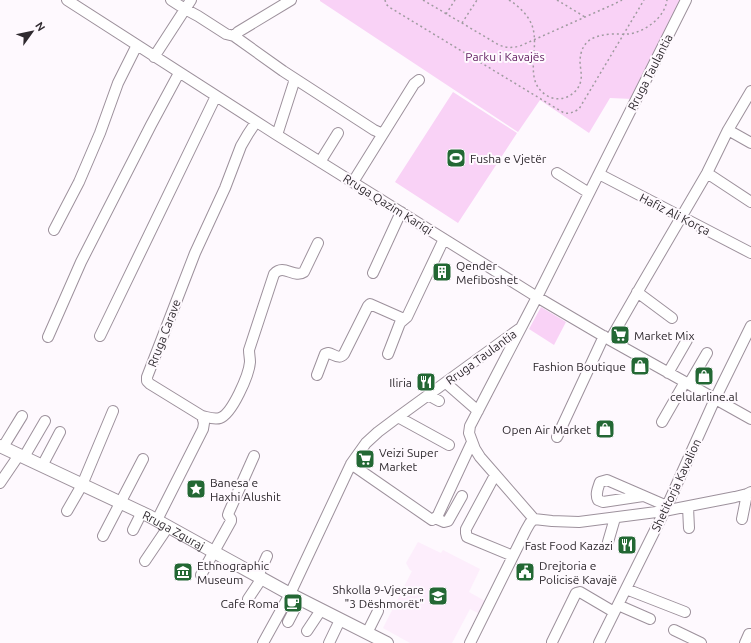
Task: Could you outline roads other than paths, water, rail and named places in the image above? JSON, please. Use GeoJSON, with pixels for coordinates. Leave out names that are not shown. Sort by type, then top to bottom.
{"type":"FeatureCollection","features":[{"type":"Feature","properties":{"kind":"main road","name":"Rruga Zguraj"},"geometry":{"type":"LineString","coordinates":[[1,446],[142,512],[321,610],[387,643]]}},
{"type":"Feature","properties":{"kind":"street","name":"Rruga Qazim Kariqi"},"geometry":{"type":"LineString","coordinates":[[67,0],[256,122],[537,297],[668,373],[751,418]]}},
{"type":"Feature","properties":{"kind":"street"},"geometry":{"type":"LineString","coordinates":[[172,0],[226,34],[234,36],[283,72],[374,130],[383,134]]}},
{"type":"Feature","properties":{"kind":"street"},"geometry":{"type":"LineString","coordinates":[[154,56],[191,0]]}},
{"type":"Feature","properties":{"kind":"street"},"geometry":{"type":"LineString","coordinates":[[234,36],[238,32],[291,0]]}},
{"type":"Feature","properties":{"kind":"street","name":"Rruga Taulantia"},"geometry":{"type":"LineString","coordinates":[[263,643],[295,596],[351,464],[366,443],[378,432],[428,395],[442,391],[522,326],[686,0]]}},
{"type":"Feature","properties":{"kind":"street"},"geometry":{"type":"LineString","coordinates":[[54,230],[79,182],[100,133],[118,83],[137,45]]}},
{"type":"Feature","properties":{"kind":"street"},"geometry":{"type":"LineString","coordinates":[[48,337],[82,262],[179,73]]}},
{"type":"Feature","properties":{"kind":"street"},"geometry":{"type":"LineString","coordinates":[[277,135],[295,79]]}},
{"type":"Feature","properties":{"kind":"street"},"geometry":{"type":"LineString","coordinates":[[353,182],[414,84],[419,80]]}},
{"type":"Feature","properties":{"kind":"street"},"geometry":{"type":"LineString","coordinates":[[557,437],[607,338],[637,292],[681,217],[751,91]]}},
{"type":"Feature","properties":{"kind":"street"},"geometry":{"type":"LineString","coordinates":[[100,336],[216,96]]}},
{"type":"Feature","properties":{"kind":"street","name":"Rruga Carave"},"geometry":{"type":"LineString","coordinates":[[202,416],[150,384],[147,381],[147,377],[195,253],[225,188],[241,146],[256,122]]}},
{"type":"Feature","properties":{"kind":"street"},"geometry":{"type":"LineString","coordinates":[[728,130],[751,143]]}},
{"type":"Feature","properties":{"kind":"street"},"geometry":{"type":"LineString","coordinates":[[320,162],[338,133]]}},
{"type":"Feature","properties":{"kind":"street"},"geometry":{"type":"LineString","coordinates":[[557,173],[589,193]]}},
{"type":"Feature","properties":{"kind":"street","name":"Hafiz Ali Korça"},"geometry":{"type":"LineString","coordinates":[[599,174],[751,253]]}},
{"type":"Feature","properties":{"kind":"street"},"geometry":{"type":"LineString","coordinates":[[706,174],[751,202]]}},
{"type":"Feature","properties":{"kind":"street"},"geometry":{"type":"LineString","coordinates":[[374,273],[401,212]]}},
{"type":"Feature","properties":{"kind":"street"},"geometry":{"type":"LineString","coordinates":[[388,354],[400,323],[408,317],[444,239]]}},
{"type":"Feature","properties":{"kind":"street"},"geometry":{"type":"LineString","coordinates":[[202,416],[219,419],[224,416],[239,394],[246,378],[250,363],[249,350],[274,274],[278,270],[282,269],[298,274],[304,272],[318,243]]}},
{"type":"Feature","properties":{"kind":"street"},"geometry":{"type":"LineString","coordinates":[[637,292],[672,318]]}},
{"type":"Feature","properties":{"kind":"street"},"geometry":{"type":"LineString","coordinates":[[317,375],[325,354],[328,353],[336,357],[342,357],[370,304],[404,319]]}},
{"type":"Feature","properties":{"kind":"street"},"geometry":{"type":"LineString","coordinates":[[522,326],[470,426],[469,433],[477,453],[534,519],[579,522],[615,518],[665,509],[688,507],[749,493],[742,519]]}},
{"type":"Feature","properties":{"kind":"street","name":"Shetitorja Kavalion"},"geometry":{"type":"LineString","coordinates":[[599,643],[665,509],[715,399],[751,326]]}},
{"type":"Feature","properties":{"kind":"street"},"geometry":{"type":"LineString","coordinates":[[668,373],[687,340]]}},
{"type":"Feature","properties":{"kind":"street"},"geometry":{"type":"LineString","coordinates":[[662,422],[707,353]]}},
{"type":"Feature","properties":{"kind":"street"},"geometry":{"type":"LineString","coordinates":[[442,391],[478,411]]}},
{"type":"Feature","properties":{"kind":"street"},"geometry":{"type":"LineString","coordinates":[[67,511],[82,484],[113,411]]}},
{"type":"Feature","properties":{"kind":"street"},"geometry":{"type":"LineString","coordinates":[[1,446],[22,416]]}},
{"type":"Feature","properties":{"kind":"street"},"geometry":{"type":"LineString","coordinates":[[157,520],[203,429],[204,423],[202,416]]}},
{"type":"Feature","properties":{"kind":"street"},"geometry":{"type":"LineString","coordinates":[[398,417],[449,445]]}},
{"type":"Feature","properties":{"kind":"street"},"geometry":{"type":"LineString","coordinates":[[0,483],[45,421]]}},
{"type":"Feature","properties":{"kind":"street"},"geometry":{"type":"LineString","coordinates":[[42,466],[60,432]]}},
{"type":"Feature","properties":{"kind":"street"},"geometry":{"type":"LineString","coordinates":[[436,518],[472,442]]}},
{"type":"Feature","properties":{"kind":"street"},"geometry":{"type":"LineString","coordinates":[[201,575],[231,521],[228,515],[229,512],[254,456]]}},
{"type":"Feature","properties":{"kind":"street"},"geometry":{"type":"LineString","coordinates":[[103,536],[143,459]]}},
{"type":"Feature","properties":{"kind":"street"},"geometry":{"type":"LineString","coordinates":[[351,464],[432,520],[436,518],[444,522],[448,521],[462,496]]}},
{"type":"Feature","properties":{"kind":"street"},"geometry":{"type":"LineString","coordinates":[[495,475],[466,529],[467,538],[513,556]]}},
{"type":"Feature","properties":{"kind":"street"},"geometry":{"type":"LineString","coordinates":[[643,496],[665,509]]}},
{"type":"Feature","properties":{"kind":"street"},"geometry":{"type":"LineString","coordinates":[[688,507],[689,528]]}},
{"type":"Feature","properties":{"kind":"street"},"geometry":{"type":"LineString","coordinates":[[133,530],[142,512]]}},
{"type":"Feature","properties":{"kind":"street"},"geometry":{"type":"LineString","coordinates":[[608,542],[615,518]]}},
{"type":"Feature","properties":{"kind":"street"},"geometry":{"type":"LineString","coordinates":[[470,643],[526,530],[534,519]]}},
{"type":"Feature","properties":{"kind":"street"},"geometry":{"type":"LineString","coordinates":[[145,561],[168,527]]}},
{"type":"Feature","properties":{"kind":"street"},"geometry":{"type":"LineString","coordinates":[[248,599],[260,577],[267,556]]}},
{"type":"Feature","properties":{"kind":"street"},"geometry":{"type":"LineString","coordinates":[[626,589],[685,612]]}},
{"type":"Feature","properties":{"kind":"street"},"geometry":{"type":"LineString","coordinates":[[550,641],[576,593],[580,592],[616,608],[650,618]]}},
{"type":"Feature","properties":{"kind":"street"},"geometry":{"type":"LineString","coordinates":[[288,622],[295,596]]}},
{"type":"Feature","properties":{"kind":"street"},"geometry":{"type":"LineString","coordinates":[[307,631],[321,610]]}},
{"type":"Feature","properties":{"kind":"street"},"geometry":{"type":"LineString","coordinates":[[367,633],[378,611]]}},
{"type":"Feature","properties":{"kind":"street"},"geometry":{"type":"LineString","coordinates":[[330,643],[340,620]]}},
{"type":"Feature","properties":{"kind":"street"},"geometry":{"type":"LineString","coordinates":[[674,630],[701,643]]}},
{"type":"Feature","properties":{"kind":"street"},"geometry":{"type":"LineString","coordinates":[[745,643],[749,634],[751,634]]}},
{"type":"Feature","properties":{"kind":"place","name":"Fusha e Vjetër"},"geometry":{"type":"Point","coordinates":[456,158]}},
{"type":"Feature","properties":{"kind":"place","name":"Qender Mefiboshet"},"geometry":{"type":"Point","coordinates":[442,272]}},
{"type":"Feature","properties":{"kind":"place","name":"Market Mix"},"geometry":{"type":"Point","coordinates":[620,335]}},
{"type":"Feature","properties":{"kind":"place","name":"Fashion Boutique"},"geometry":{"type":"Point","coordinates":[640,366]}},
{"type":"Feature","properties":{"kind":"place","name":"celularline.al"},"geometry":{"type":"Point","coordinates":[704,376]}},
{"type":"Feature","properties":{"kind":"place","name":"Iliria"},"geometry":{"type":"Point","coordinates":[426,382]}},
{"type":"Feature","properties":{"kind":"place","name":"Open Air Market"},"geometry":{"type":"Point","coordinates":[605,429]}},
{"type":"Feature","properties":{"kind":"place","name":"Veizi Super Market"},"geometry":{"type":"Point","coordinates":[365,459]}},
{"type":"Feature","properties":{"kind":"place","name":"Banesa e Haxhi Alushit"},"geometry":{"type":"Point","coordinates":[196,489]}},
{"type":"Feature","properties":{"kind":"place","name":"Fast Food Kazazi"},"geometry":{"type":"Point","coordinates":[627,545]}},
{"type":"Feature","properties":{"kind":"place","name":"Ethnographic Museum"},"geometry":{"type":"Point","coordinates":[183,572]}},
{"type":"Feature","properties":{"kind":"place","name":"Drejtoria e Policisë Kavajë"},"geometry":{"type":"Point","coordinates":[525,572]}},
{"type":"Feature","properties":{"kind":"place","name":"Shkolla 9-Vjeçare \"3 Dëshmorët\""},"geometry":{"type":"Point","coordinates":[438,596]}},
{"type":"Feature","properties":{"kind":"place","name":"Cafe Roma"},"geometry":{"type":"Point","coordinates":[293,603]}},
{"type":"Feature","properties":{"kind":"park label","name":"Parku i Kavajës"},"geometry":{"type":"Point","coordinates":[505,56]}}]}
